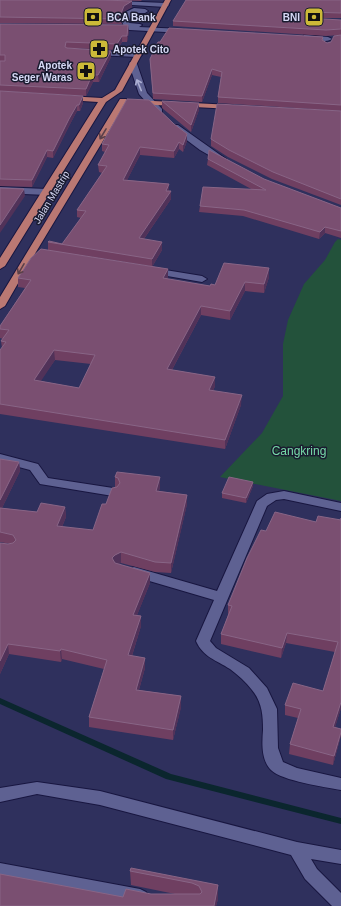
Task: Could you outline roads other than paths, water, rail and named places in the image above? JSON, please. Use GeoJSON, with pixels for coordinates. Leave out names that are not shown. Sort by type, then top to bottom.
{"type":"FeatureCollection","features":[{"type":"Feature","properties":{"kind":"main road"},"geometry":{"type":"LineString","coordinates":[[62,98],[103,100],[118,91],[165,5]]}},
{"type":"Feature","properties":{"kind":"main road"},"geometry":{"type":"LineString","coordinates":[[118,91],[123,101],[244,107]]}},
{"type":"Feature","properties":{"kind":"main road","name":"Jalan Mastrip"},"geometry":{"type":"LineString","coordinates":[[0,266],[103,100]]}},
{"type":"Feature","properties":{"kind":"main road","name":"Jalan Mastrip"},"geometry":{"type":"LineString","coordinates":[[1,304],[35,252],[123,101]]}},
{"type":"Feature","properties":{"kind":"street"},"geometry":{"type":"LineString","coordinates":[[112,2],[165,5]]}},
{"type":"Feature","properties":{"kind":"street"},"geometry":{"type":"LineString","coordinates":[[165,5],[132,10],[129,12],[125,22],[127,25],[190,31]]}},
{"type":"Feature","properties":{"kind":"street"},"geometry":{"type":"LineString","coordinates":[[109,28],[153,28]]}},
{"type":"Feature","properties":{"kind":"street"},"geometry":{"type":"LineString","coordinates":[[297,37],[330,40]]}},
{"type":"Feature","properties":{"kind":"street"},"geometry":{"type":"LineString","coordinates":[[85,52],[138,55]]}},
{"type":"Feature","properties":{"kind":"street"},"geometry":{"type":"LineString","coordinates":[[133,64],[143,94],[182,133],[203,148],[233,165]]}},
{"type":"Feature","properties":{"kind":"street"},"geometry":{"type":"LineString","coordinates":[[0,190],[47,192]]}},
{"type":"Feature","properties":{"kind":"street"},"geometry":{"type":"LineString","coordinates":[[142,269],[202,279]]}},
{"type":"Feature","properties":{"kind":"street"},"geometry":{"type":"LineString","coordinates":[[0,458],[34,467],[44,482],[113,492]]}},
{"type":"Feature","properties":{"kind":"street"},"geometry":{"type":"LineString","coordinates":[[341,507],[284,495],[275,495],[266,499],[261,504],[205,635],[204,641],[205,646],[214,654],[232,663],[250,678],[260,690],[267,702],[270,714],[271,750],[273,760],[278,767],[290,772],[341,784]]}},
{"type":"Feature","properties":{"kind":"street"},"geometry":{"type":"LineString","coordinates":[[121,569],[190,587],[221,597]]}},
{"type":"Feature","properties":{"kind":"street"},"geometry":{"type":"LineString","coordinates":[[0,795],[37,788],[100,798],[297,849],[341,857]]}},
{"type":"Feature","properties":{"kind":"street"},"geometry":{"type":"LineString","coordinates":[[297,849],[311,874],[341,904]]}},
{"type":"Feature","properties":{"kind":"street"},"geometry":{"type":"LineString","coordinates":[[0,870],[153,899]]}},
{"type":"Feature","properties":{"kind":"waterway"},"geometry":{"type":"LineString","coordinates":[[0,701],[169,777],[341,821]]}},
{"type":"Feature","properties":{"kind":"place","name":"BCA Bank"},"geometry":{"type":"Point","coordinates":[93,17]}},
{"type":"Feature","properties":{"kind":"place","name":"BNI"},"geometry":{"type":"Point","coordinates":[314,17]}},
{"type":"Feature","properties":{"kind":"place","name":"Apotek Cito"},"geometry":{"type":"Point","coordinates":[99,49]}},
{"type":"Feature","properties":{"kind":"place","name":"Apotek Seger Waras"},"geometry":{"type":"Point","coordinates":[86,71]}},
{"type":"Feature","properties":{"kind":"park label","name":"Cangkring"},"geometry":{"type":"Point","coordinates":[299,451]}}]}
